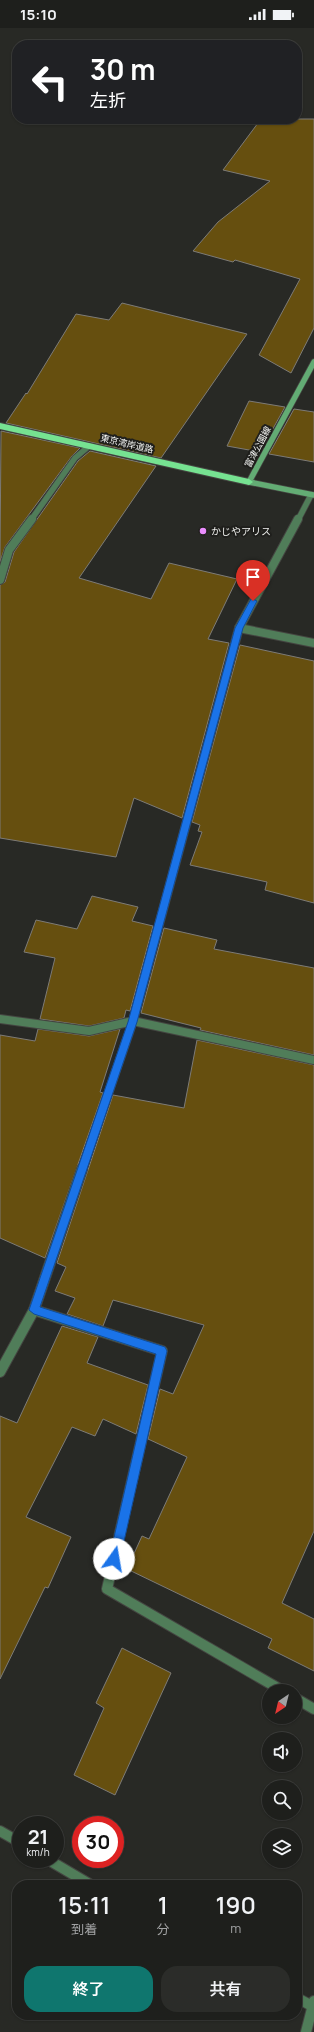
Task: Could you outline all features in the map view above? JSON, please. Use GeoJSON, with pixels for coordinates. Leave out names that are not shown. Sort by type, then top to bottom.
{"type":"FeatureCollection","features":[{"type":"Feature","properties":{"kind":"highway","name":"東京湾岸道路"},"geometry":{"type":"LineString","coordinates":[[0,426],[249,482]]}},
{"type":"Feature","properties":{"kind":"main road","name":"富津公園線"},"geometry":{"type":"LineString","coordinates":[[313,495],[249,482],[314,362]]}},
{"type":"Feature","properties":{"kind":"street"},"geometry":{"type":"LineString","coordinates":[[0,580],[9,550],[75,458],[89,446]]}},
{"type":"Feature","properties":{"kind":"street"},"geometry":{"type":"LineString","coordinates":[[0,1372],[34,1310],[132,1022],[239,628],[313,495]]}},
{"type":"Feature","properties":{"kind":"street"},"geometry":{"type":"LineString","coordinates":[[239,628],[314,643]]}},
{"type":"Feature","properties":{"kind":"street"},"geometry":{"type":"LineString","coordinates":[[0,1019],[89,1031],[132,1022],[314,1060]]}},
{"type":"Feature","properties":{"kind":"street"},"geometry":{"type":"LineString","coordinates":[[34,1310],[162,1351],[107,1589],[271,1684]]}},
{"type":"Feature","properties":{"kind":"street"},"geometry":{"type":"LineString","coordinates":[[302,1702],[314,1709]]}},
{"type":"Feature","properties":{"kind":"street"},"geometry":{"type":"LineString","coordinates":[[0,1831],[12,1838]]}},
{"type":"Feature","properties":{"kind":"street"},"geometry":{"type":"LineString","coordinates":[[62,1868],[83,1880]]}},
{"type":"Feature","properties":{"kind":"street"},"geometry":{"type":"LineString","coordinates":[[302,2000],[314,2005],[306,2032]]}},
{"type":"Feature","properties":{"kind":"building"},"geometry":{"type":"Polygon","coordinates":[[[302,119],[314,119],[314,328],[291,373],[259,355],[300,279],[235,260],[233,262],[193,251],[218,222],[270,181],[223,170],[257,124],[302,124],[302,119]]]}},
{"type":"Feature","properties":{"kind":"building"},"geometry":{"type":"Polygon","coordinates":[[[122,303],[247,334],[161,458],[6,423],[26,393],[27,394],[76,314],[109,320],[122,303]]]}},
{"type":"Feature","properties":{"kind":"building"},"geometry":{"type":"Polygon","coordinates":[[[249,401],[285,407],[260,452],[227,446],[249,401]]]}},
{"type":"Feature","properties":{"kind":"building"},"geometry":{"type":"Polygon","coordinates":[[[294,409],[314,412],[314,462],[269,454],[294,409]]]}},
{"type":"Feature","properties":{"kind":"building"},"geometry":{"type":"Polygon","coordinates":[[[1,431],[80,448],[72,456],[5,547],[0,562],[1,431]]]}},
{"type":"Feature","properties":{"kind":"building"},"geometry":{"type":"Polygon","coordinates":[[[90,451],[156,466],[79,578],[151,599],[169,563],[237,579],[208,639],[229,643],[182,818],[134,798],[116,857],[0,838],[0,585],[5,582],[14,552],[78,461],[90,451]]]}},
{"type":"Feature","properties":{"kind":"building"},"geometry":{"type":"Polygon","coordinates":[[[240,645],[314,661],[314,903],[265,890],[267,882],[190,865],[202,832],[198,831],[200,825],[192,822],[240,645]]]}},
{"type":"Feature","properties":{"kind":"building"},"geometry":{"type":"Polygon","coordinates":[[[92,896],[138,907],[132,921],[153,926],[130,1011],[126,1010],[124,1018],[89,1026],[40,1019],[55,958],[24,952],[36,920],[77,929],[92,896]]]}},
{"type":"Feature","properties":{"kind":"building"},"geometry":{"type":"Polygon","coordinates":[[[164,928],[217,940],[214,949],[314,968],[314,1055],[200,1030],[201,1028],[141,1013],[164,928]]]}},
{"type":"Feature","properties":{"kind":"building"},"geometry":{"type":"Polygon","coordinates":[[[38,1029],[89,1036],[120,1029],[100,1092],[103,1093],[45,1258],[0,1238],[0,1035],[35,1041],[38,1029]]]}},
{"type":"Feature","properties":{"kind":"building"},"geometry":{"type":"Polygon","coordinates":[[[197,1040],[314,1065],[314,1531],[282,1603],[314,1619],[314,1671],[268,1648],[272,1639],[127,1569],[142,1536],[149,1539],[187,1457],[148,1439],[160,1389],[173,1394],[204,1325],[113,1300],[103,1326],[67,1314],[75,1298],[55,1291],[66,1267],[57,1263],[113,1095],[184,1108],[197,1040]]]}},
{"type":"Feature","properties":{"kind":"building"},"geometry":{"type":"Polygon","coordinates":[[[62,1326],[98,1337],[87,1363],[148,1385],[136,1434],[103,1419],[95,1436],[72,1427],[26,1517],[71,1537],[48,1588],[45,1587],[0,1679],[0,1416],[17,1423],[62,1326]]]}},
{"type":"Feature","properties":{"kind":"building"},"geometry":{"type":"Polygon","coordinates":[[[122,1648],[171,1673],[115,1795],[74,1775],[104,1708],[96,1703],[122,1648]]]}},
{"type":"Feature","properties":{"kind":"place","name":"かじやアリス"},"geometry":{"type":"Point","coordinates":[203,531]}},
{"type":"Feature","properties":{"kind":"route"},"geometry":{"type":"LineString","coordinates":[[114,1559],[162,1351],[34,1310],[132,1022],[239,628],[253,601]]}}]}
